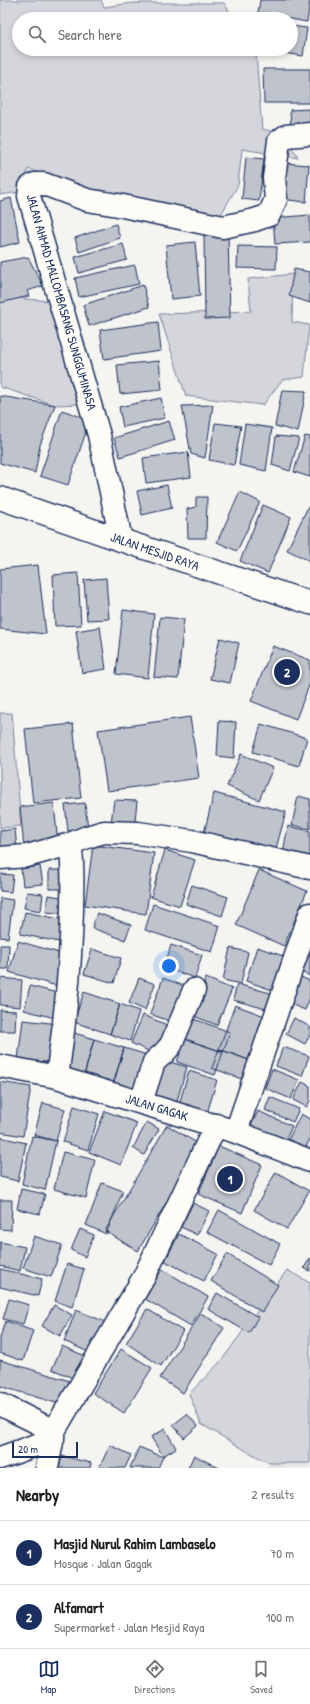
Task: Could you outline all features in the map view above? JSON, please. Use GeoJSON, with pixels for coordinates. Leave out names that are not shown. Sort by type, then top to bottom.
{"type":"FeatureCollection","features":[{"type":"Feature","properties":{"kind":"street","name":"JALAN AHMAD MALLOMBASANG SUNGGUMINASA"},"geometry":{"type":"LineString","coordinates":[[121,540],[99,435],[29,196],[30,187],[35,184],[44,184],[87,200],[223,227],[255,220],[269,215],[276,199],[274,178],[280,141],[286,136],[304,134]]}},
{"type":"Feature","properties":{"kind":"street","name":"JALAN MESJID RAYA"},"geometry":{"type":"LineString","coordinates":[[0,498],[310,603]]}},
{"type":"Feature","properties":{"kind":"street"},"geometry":{"type":"LineString","coordinates":[[0,858],[27,856],[70,844],[104,832],[138,833],[192,841],[310,868]]}},
{"type":"Feature","properties":{"kind":"street"},"geometry":{"type":"LineString","coordinates":[[57,1076],[66,1010],[71,941],[73,858],[70,844]]}},
{"type":"Feature","properties":{"kind":"street"},"geometry":{"type":"LineString","coordinates":[[51,1449],[226,1128],[310,914]]}},
{"type":"Feature","properties":{"kind":"street"},"geometry":{"type":"LineString","coordinates":[[141,1102],[154,1062],[170,1045],[194,990]]}},
{"type":"Feature","properties":{"kind":"street","name":"JALAN GAGAK"},"geometry":{"type":"LineString","coordinates":[[0,1066],[57,1076],[226,1128],[310,1161]]}},
{"type":"Feature","properties":{"kind":"street"},"geometry":{"type":"LineString","coordinates":[[0,1404],[51,1449]]}},
{"type":"Feature","properties":{"kind":"street"},"geometry":{"type":"LineString","coordinates":[[0,1458],[51,1449]]}},
{"type":"Feature","properties":{"kind":"shaded area"},"geometry":{"type":"Polygon","coordinates":[[[0,0],[101,0],[104,7],[133,3],[224,3],[230,12],[12,12],[12,56],[256,56],[262,129],[284,134],[298,158],[242,149],[238,185],[219,218],[117,199],[28,169],[20,192],[0,195],[0,0]]]}},
{"type":"Feature","properties":{"kind":"shaded area"},"geometry":{"type":"Polygon","coordinates":[[[293,274],[292,322],[309,325],[304,377],[282,380],[263,405],[186,396],[159,314],[251,311],[248,279],[293,274]]]}},
{"type":"Feature","properties":{"kind":"shaded area"},"geometry":{"type":"Polygon","coordinates":[[[0,297],[52,301],[79,404],[55,405],[0,387],[0,297]]]}},
{"type":"Feature","properties":{"kind":"shaded area"},"geometry":{"type":"Polygon","coordinates":[[[0,713],[12,713],[21,826],[0,828],[0,713]]]}},
{"type":"Feature","properties":{"kind":"shaded area"},"geometry":{"type":"Polygon","coordinates":[[[287,1270],[310,1283],[310,1463],[269,1463],[245,1450],[201,1424],[189,1394],[222,1360],[287,1270]]]}},
{"type":"Feature","properties":{"kind":"shaded area"},"geometry":{"type":"Polygon","coordinates":[[[269,1463],[310,1463],[310,1468],[266,1468],[269,1463]]]}},
{"type":"Feature","properties":{"kind":"building"},"geometry":{"type":"Polygon","coordinates":[[[260,0],[310,0],[307,22],[298,20],[298,12],[258,12],[260,0]]]}},
{"type":"Feature","properties":{"kind":"building"},"geometry":{"type":"Polygon","coordinates":[[[298,27],[307,28],[303,56],[298,55],[298,27]]]}},
{"type":"Feature","properties":{"kind":"building"},"geometry":{"type":"Polygon","coordinates":[[[263,69],[310,69],[310,103],[264,103],[263,69]]]}},
{"type":"Feature","properties":{"kind":"building"},"geometry":{"type":"Polygon","coordinates":[[[310,109],[310,129],[291,130],[290,110],[310,109]]]}},
{"type":"Feature","properties":{"kind":"building"},"geometry":{"type":"Polygon","coordinates":[[[246,157],[264,159],[259,201],[242,199],[246,157]]]}},
{"type":"Feature","properties":{"kind":"building"},"geometry":{"type":"Polygon","coordinates":[[[283,163],[309,165],[306,202],[280,199],[283,163]]]}},
{"type":"Feature","properties":{"kind":"building"},"geometry":{"type":"Polygon","coordinates":[[[11,198],[20,242],[0,247],[0,201],[11,198]]]}},
{"type":"Feature","properties":{"kind":"building"},"geometry":{"type":"Polygon","coordinates":[[[310,215],[310,242],[275,244],[273,218],[310,215]]]}},
{"type":"Feature","properties":{"kind":"building"},"geometry":{"type":"Polygon","coordinates":[[[116,224],[120,238],[79,252],[75,238],[116,224]]]}},
{"type":"Feature","properties":{"kind":"building"},"geometry":{"type":"Polygon","coordinates":[[[204,233],[228,233],[230,318],[205,319],[204,233]]]}},
{"type":"Feature","properties":{"kind":"building"},"geometry":{"type":"Polygon","coordinates":[[[195,242],[200,296],[171,299],[166,245],[195,242]]]}},
{"type":"Feature","properties":{"kind":"building"},"geometry":{"type":"Polygon","coordinates":[[[123,244],[127,260],[79,273],[75,257],[123,244]]]}},
{"type":"Feature","properties":{"kind":"building"},"geometry":{"type":"Polygon","coordinates":[[[238,246],[277,247],[276,269],[237,268],[238,246]]]}},
{"type":"Feature","properties":{"kind":"building"},"geometry":{"type":"Polygon","coordinates":[[[28,257],[43,286],[27,291],[29,296],[0,303],[0,262],[28,257]]]}},
{"type":"Feature","properties":{"kind":"building"},"geometry":{"type":"Polygon","coordinates":[[[135,265],[139,284],[79,297],[75,278],[135,265]]]}},
{"type":"Feature","properties":{"kind":"building"},"geometry":{"type":"Polygon","coordinates":[[[294,269],[310,272],[310,303],[289,296],[294,269]]]}},
{"type":"Feature","properties":{"kind":"building"},"geometry":{"type":"Polygon","coordinates":[[[143,285],[149,307],[89,326],[83,305],[143,285]]]}},
{"type":"Feature","properties":{"kind":"building"},"geometry":{"type":"Polygon","coordinates":[[[158,322],[161,351],[104,359],[100,330],[158,322]]]}},
{"type":"Feature","properties":{"kind":"building"},"geometry":{"type":"Polygon","coordinates":[[[159,361],[162,390],[120,394],[117,365],[159,361]]]}},
{"type":"Feature","properties":{"kind":"building"},"geometry":{"type":"Polygon","coordinates":[[[282,390],[306,391],[298,432],[275,426],[282,390]]]}},
{"type":"Feature","properties":{"kind":"building"},"geometry":{"type":"Polygon","coordinates":[[[0,396],[55,405],[40,445],[35,473],[0,463],[0,396]]]}},
{"type":"Feature","properties":{"kind":"building"},"geometry":{"type":"Polygon","coordinates":[[[161,398],[165,418],[123,427],[119,407],[161,398]]]}},
{"type":"Feature","properties":{"kind":"building"},"geometry":{"type":"Polygon","coordinates":[[[213,405],[205,458],[191,454],[182,406],[213,405]]]}},
{"type":"Feature","properties":{"kind":"building"},"geometry":{"type":"Polygon","coordinates":[[[62,410],[90,420],[68,485],[40,476],[62,410]]]}},
{"type":"Feature","properties":{"kind":"building"},"geometry":{"type":"Polygon","coordinates":[[[169,421],[175,440],[120,457],[114,438],[169,421]]]}},
{"type":"Feature","properties":{"kind":"building"},"geometry":{"type":"Polygon","coordinates":[[[215,423],[241,426],[234,465],[209,460],[215,423]]]}},
{"type":"Feature","properties":{"kind":"building"},"geometry":{"type":"Polygon","coordinates":[[[245,424],[272,428],[266,471],[239,465],[245,424]]]}},
{"type":"Feature","properties":{"kind":"building"},"geometry":{"type":"Polygon","coordinates":[[[276,436],[299,438],[290,471],[272,465],[276,436]]]}},
{"type":"Feature","properties":{"kind":"building"},"geometry":{"type":"Polygon","coordinates":[[[305,436],[310,437],[310,477],[294,472],[305,436]]]}},
{"type":"Feature","properties":{"kind":"building"},"geometry":{"type":"Polygon","coordinates":[[[188,452],[191,477],[146,483],[143,458],[188,452]]]}},
{"type":"Feature","properties":{"kind":"building"},"geometry":{"type":"Polygon","coordinates":[[[167,485],[172,508],[142,515],[137,491],[167,485]]]}},
{"type":"Feature","properties":{"kind":"building"},"geometry":{"type":"Polygon","coordinates":[[[240,492],[260,502],[237,551],[217,542],[240,492]]]}},
{"type":"Feature","properties":{"kind":"building"},"geometry":{"type":"Polygon","coordinates":[[[196,497],[207,497],[206,538],[188,538],[187,509],[196,507],[196,497]]]}},
{"type":"Feature","properties":{"kind":"building"},"geometry":{"type":"Polygon","coordinates":[[[263,505],[291,517],[268,573],[240,561],[263,505]]]}},
{"type":"Feature","properties":{"kind":"building"},"geometry":{"type":"Polygon","coordinates":[[[308,507],[310,508],[310,561],[287,550],[308,507]]]}},
{"type":"Feature","properties":{"kind":"building"},"geometry":{"type":"Polygon","coordinates":[[[38,565],[46,634],[0,629],[0,569],[38,565]]]}},
{"type":"Feature","properties":{"kind":"building"},"geometry":{"type":"Polygon","coordinates":[[[78,573],[81,625],[55,626],[53,575],[78,573]]]}},
{"type":"Feature","properties":{"kind":"building"},"geometry":{"type":"Polygon","coordinates":[[[106,578],[109,619],[87,620],[84,580],[106,578]]]}},
{"type":"Feature","properties":{"kind":"building"},"geometry":{"type":"Polygon","coordinates":[[[123,610],[154,614],[148,678],[116,674],[123,610]]]}},
{"type":"Feature","properties":{"kind":"building"},"geometry":{"type":"Polygon","coordinates":[[[160,617],[184,619],[178,679],[154,677],[160,617]]]}},
{"type":"Feature","properties":{"kind":"building"},"geometry":{"type":"Polygon","coordinates":[[[100,627],[106,669],[82,673],[76,631],[100,627]]]}},
{"type":"Feature","properties":{"kind":"building"},"geometry":{"type":"Polygon","coordinates":[[[220,638],[239,643],[230,683],[210,679],[220,638]]]}},
{"type":"Feature","properties":{"kind":"building"},"geometry":{"type":"Polygon","coordinates":[[[273,646],[310,660],[310,683],[296,719],[251,701],[273,646]]]}},
{"type":"Feature","properties":{"kind":"building"},"geometry":{"type":"Polygon","coordinates":[[[190,717],[199,778],[107,791],[98,730],[190,717]]]}},
{"type":"Feature","properties":{"kind":"building"},"geometry":{"type":"Polygon","coordinates":[[[219,721],[236,722],[234,758],[217,756],[219,721]]]}},
{"type":"Feature","properties":{"kind":"building"},"geometry":{"type":"Polygon","coordinates":[[[73,724],[81,798],[33,803],[25,729],[73,724]]]}},
{"type":"Feature","properties":{"kind":"building"},"geometry":{"type":"Polygon","coordinates":[[[261,724],[307,738],[299,766],[253,752],[261,724]]]}},
{"type":"Feature","properties":{"kind":"building"},"geometry":{"type":"Polygon","coordinates":[[[241,754],[273,768],[259,800],[227,786],[241,754]]]}},
{"type":"Feature","properties":{"kind":"building"},"geometry":{"type":"Polygon","coordinates":[[[214,793],[286,812],[274,856],[203,837],[214,793]]]}},
{"type":"Feature","properties":{"kind":"building"},"geometry":{"type":"Polygon","coordinates":[[[298,796],[310,799],[310,829],[292,825],[298,796]]]}},
{"type":"Feature","properties":{"kind":"building"},"geometry":{"type":"Polygon","coordinates":[[[114,800],[137,801],[134,830],[111,823],[114,800]]]}},
{"type":"Feature","properties":{"kind":"building"},"geometry":{"type":"Polygon","coordinates":[[[54,803],[58,845],[24,848],[20,807],[54,803]]]}},
{"type":"Feature","properties":{"kind":"building"},"geometry":{"type":"Polygon","coordinates":[[[85,803],[88,829],[68,831],[65,805],[85,803]]]}},
{"type":"Feature","properties":{"kind":"building"},"geometry":{"type":"Polygon","coordinates":[[[288,826],[310,831],[310,864],[282,858],[288,826]]]}},
{"type":"Feature","properties":{"kind":"building"},"geometry":{"type":"Polygon","coordinates":[[[15,829],[17,849],[0,851],[0,831],[15,829]]]}},
{"type":"Feature","properties":{"kind":"building"},"geometry":{"type":"Polygon","coordinates":[[[93,845],[154,853],[146,914],[85,905],[93,845]]]}},
{"type":"Feature","properties":{"kind":"building"},"geometry":{"type":"Polygon","coordinates":[[[165,850],[195,860],[180,906],[151,897],[165,850]]]}},
{"type":"Feature","properties":{"kind":"building"},"geometry":{"type":"Polygon","coordinates":[[[40,866],[43,884],[23,886],[21,869],[40,866]]]}},
{"type":"Feature","properties":{"kind":"building"},"geometry":{"type":"Polygon","coordinates":[[[49,870],[67,870],[67,889],[49,889],[49,870]]]}},
{"type":"Feature","properties":{"kind":"building"},"geometry":{"type":"Polygon","coordinates":[[[259,870],[307,891],[284,946],[236,925],[259,870]]]}},
{"type":"Feature","properties":{"kind":"building"},"geometry":{"type":"Polygon","coordinates":[[[0,874],[13,875],[11,892],[0,891],[0,874]]]}},
{"type":"Feature","properties":{"kind":"building"},"geometry":{"type":"Polygon","coordinates":[[[192,885],[228,897],[222,916],[186,904],[192,885]]]}},
{"type":"Feature","properties":{"kind":"building"},"geometry":{"type":"Polygon","coordinates":[[[27,892],[43,894],[41,911],[24,908],[27,892]]]}},
{"type":"Feature","properties":{"kind":"building"},"geometry":{"type":"Polygon","coordinates":[[[48,895],[67,898],[65,914],[46,912],[48,895]]]}},
{"type":"Feature","properties":{"kind":"building"},"geometry":{"type":"Polygon","coordinates":[[[0,898],[13,900],[8,938],[0,937],[0,898]]]}},
{"type":"Feature","properties":{"kind":"building"},"geometry":{"type":"Polygon","coordinates":[[[153,904],[220,926],[212,952],[145,930],[153,904]]]}},
{"type":"Feature","properties":{"kind":"building"},"geometry":{"type":"Polygon","coordinates":[[[25,912],[69,921],[64,943],[20,934],[25,912]]]}},
{"type":"Feature","properties":{"kind":"building"},"geometry":{"type":"Polygon","coordinates":[[[97,913],[131,925],[125,940],[92,928],[97,913]]]}},
{"type":"Feature","properties":{"kind":"building"},"geometry":{"type":"Polygon","coordinates":[[[18,941],[66,955],[57,986],[9,972],[18,941]]]}},
{"type":"Feature","properties":{"kind":"building"},"geometry":{"type":"Polygon","coordinates":[[[0,945],[9,945],[8,969],[0,969],[0,945]]]}},
{"type":"Feature","properties":{"kind":"building"},"geometry":{"type":"Polygon","coordinates":[[[171,945],[202,955],[195,978],[164,968],[171,945]]]}},
{"type":"Feature","properties":{"kind":"building"},"geometry":{"type":"Polygon","coordinates":[[[257,947],[292,959],[281,993],[246,981],[257,947]]]}},
{"type":"Feature","properties":{"kind":"building"},"geometry":{"type":"Polygon","coordinates":[[[230,948],[248,952],[241,984],[223,980],[230,948]]]}},
{"type":"Feature","properties":{"kind":"building"},"geometry":{"type":"Polygon","coordinates":[[[92,949],[121,958],[114,983],[84,974],[92,949]]]}},
{"type":"Feature","properties":{"kind":"building"},"geometry":{"type":"Polygon","coordinates":[[[310,951],[310,976],[301,972],[310,951]]]}},
{"type":"Feature","properties":{"kind":"building"},"geometry":{"type":"Polygon","coordinates":[[[301,977],[310,981],[310,998],[305,1010],[290,1004],[301,977]]]}},
{"type":"Feature","properties":{"kind":"building"},"geometry":{"type":"Polygon","coordinates":[[[0,978],[22,980],[20,1007],[0,1005],[0,978]]]}},
{"type":"Feature","properties":{"kind":"building"},"geometry":{"type":"Polygon","coordinates":[[[139,978],[155,984],[145,1010],[129,1003],[139,978]]]}},
{"type":"Feature","properties":{"kind":"building"},"geometry":{"type":"Polygon","coordinates":[[[163,978],[187,987],[175,1023],[150,1014],[163,978]]]}},
{"type":"Feature","properties":{"kind":"building"},"geometry":{"type":"Polygon","coordinates":[[[206,978],[232,989],[217,1025],[191,1015],[206,978]]]}},
{"type":"Feature","properties":{"kind":"building"},"geometry":{"type":"Polygon","coordinates":[[[237,984],[274,994],[270,1010],[233,1000],[237,984]]]}},
{"type":"Feature","properties":{"kind":"building"},"geometry":{"type":"Polygon","coordinates":[[[30,986],[65,995],[59,1019],[24,1010],[30,986]]]}},
{"type":"Feature","properties":{"kind":"building"},"geometry":{"type":"Polygon","coordinates":[[[84,992],[120,1004],[110,1034],[74,1022],[84,992]]]}},
{"type":"Feature","properties":{"kind":"building"},"geometry":{"type":"Polygon","coordinates":[[[120,1004],[139,1011],[130,1041],[110,1034],[120,1004]]]}},
{"type":"Feature","properties":{"kind":"building"},"geometry":{"type":"Polygon","coordinates":[[[235,1005],[270,1018],[254,1062],[219,1049],[235,1005]]]}},
{"type":"Feature","properties":{"kind":"building"},"geometry":{"type":"Polygon","coordinates":[[[0,1010],[16,1011],[15,1031],[0,1031],[0,1010]]]}},
{"type":"Feature","properties":{"kind":"building"},"geometry":{"type":"Polygon","coordinates":[[[143,1015],[172,1027],[159,1056],[131,1043],[143,1015]]]}},
{"type":"Feature","properties":{"kind":"building"},"geometry":{"type":"Polygon","coordinates":[[[191,1018],[230,1032],[223,1052],[185,1039],[191,1018]]]}},
{"type":"Feature","properties":{"kind":"building"},"geometry":{"type":"Polygon","coordinates":[[[294,1018],[310,1027],[310,1035],[305,1044],[286,1034],[294,1018]]]}},
{"type":"Feature","properties":{"kind":"building"},"geometry":{"type":"Polygon","coordinates":[[[23,1020],[59,1024],[54,1063],[18,1059],[23,1020]]]}},
{"type":"Feature","properties":{"kind":"building"},"geometry":{"type":"Polygon","coordinates":[[[71,1032],[94,1039],[84,1076],[61,1069],[71,1032]]]}},
{"type":"Feature","properties":{"kind":"building"},"geometry":{"type":"Polygon","coordinates":[[[94,1039],[124,1048],[113,1085],[84,1076],[94,1039]]]}},
{"type":"Feature","properties":{"kind":"building"},"geometry":{"type":"Polygon","coordinates":[[[185,1039],[223,1052],[215,1075],[177,1062],[185,1039]]]}},
{"type":"Feature","properties":{"kind":"building"},"geometry":{"type":"Polygon","coordinates":[[[283,1047],[309,1056],[302,1076],[276,1066],[283,1047]]]}},
{"type":"Feature","properties":{"kind":"building"},"geometry":{"type":"Polygon","coordinates":[[[124,1048],[151,1056],[140,1093],[113,1085],[124,1048]]]}},
{"type":"Feature","properties":{"kind":"building"},"geometry":{"type":"Polygon","coordinates":[[[219,1049],[254,1062],[247,1081],[212,1068],[219,1049]]]}},
{"type":"Feature","properties":{"kind":"building"},"geometry":{"type":"Polygon","coordinates":[[[160,1059],[187,1067],[176,1104],[149,1096],[160,1059]]]}},
{"type":"Feature","properties":{"kind":"building"},"geometry":{"type":"Polygon","coordinates":[[[272,1069],[299,1080],[291,1099],[265,1088],[272,1069]]]}},
{"type":"Feature","properties":{"kind":"building"},"geometry":{"type":"Polygon","coordinates":[[[189,1071],[217,1080],[205,1120],[177,1111],[189,1071]]]}},
{"type":"Feature","properties":{"kind":"building"},"geometry":{"type":"Polygon","coordinates":[[[0,1082],[31,1087],[23,1136],[0,1132],[0,1082]]]}},
{"type":"Feature","properties":{"kind":"building"},"geometry":{"type":"Polygon","coordinates":[[[302,1082],[310,1086],[310,1100],[307,1107],[293,1100],[302,1082]]]}},
{"type":"Feature","properties":{"kind":"building"},"geometry":{"type":"Polygon","coordinates":[[[270,1097],[299,1109],[293,1122],[265,1110],[270,1097]]]}},
{"type":"Feature","properties":{"kind":"building"},"geometry":{"type":"Polygon","coordinates":[[[43,1103],[65,1109],[56,1141],[34,1135],[43,1103]]]}},
{"type":"Feature","properties":{"kind":"building"},"geometry":{"type":"Polygon","coordinates":[[[74,1106],[99,1114],[88,1150],[63,1142],[74,1106]]]}},
{"type":"Feature","properties":{"kind":"building"},"geometry":{"type":"Polygon","coordinates":[[[105,1111],[137,1123],[121,1165],[89,1152],[105,1111]]]}},
{"type":"Feature","properties":{"kind":"building"},"geometry":{"type":"Polygon","coordinates":[[[258,1111],[292,1126],[282,1148],[248,1132],[258,1111]]]}},
{"type":"Feature","properties":{"kind":"building"},"geometry":{"type":"Polygon","coordinates":[[[301,1114],[310,1119],[310,1139],[304,1151],[287,1142],[301,1114]]]}},
{"type":"Feature","properties":{"kind":"building"},"geometry":{"type":"Polygon","coordinates":[[[147,1122],[159,1129],[144,1155],[133,1148],[147,1122]]]}},
{"type":"Feature","properties":{"kind":"building"},"geometry":{"type":"Polygon","coordinates":[[[167,1125],[200,1145],[138,1251],[105,1231],[167,1125]]]}},
{"type":"Feature","properties":{"kind":"building"},"geometry":{"type":"Polygon","coordinates":[[[32,1136],[56,1141],[45,1190],[22,1184],[32,1136]]]}},
{"type":"Feature","properties":{"kind":"building"},"geometry":{"type":"Polygon","coordinates":[[[0,1137],[26,1143],[18,1181],[0,1177],[0,1137]]]}},
{"type":"Feature","properties":{"kind":"building"},"geometry":{"type":"Polygon","coordinates":[[[219,1146],[262,1165],[242,1213],[198,1194],[219,1146]]]}},
{"type":"Feature","properties":{"kind":"building"},"geometry":{"type":"Polygon","coordinates":[[[63,1152],[95,1160],[86,1198],[54,1189],[63,1152]]]}},
{"type":"Feature","properties":{"kind":"building"},"geometry":{"type":"Polygon","coordinates":[[[276,1172],[309,1191],[287,1229],[254,1210],[276,1172]]]}},
{"type":"Feature","properties":{"kind":"building"},"geometry":{"type":"Polygon","coordinates":[[[102,1183],[123,1191],[106,1234],[86,1225],[102,1183]]]}},
{"type":"Feature","properties":{"kind":"building"},"geometry":{"type":"Polygon","coordinates":[[[21,1189],[45,1194],[40,1214],[17,1209],[21,1189]]]}},
{"type":"Feature","properties":{"kind":"building"},"geometry":{"type":"Polygon","coordinates":[[[0,1200],[12,1200],[11,1230],[0,1229],[0,1200]]]}},
{"type":"Feature","properties":{"kind":"building"},"geometry":{"type":"Polygon","coordinates":[[[193,1203],[209,1211],[197,1235],[181,1227],[193,1203]]]}},
{"type":"Feature","properties":{"kind":"building"},"geometry":{"type":"Polygon","coordinates":[[[219,1210],[280,1244],[269,1265],[207,1232],[219,1210]]]}},
{"type":"Feature","properties":{"kind":"building"},"geometry":{"type":"Polygon","coordinates":[[[80,1229],[94,1235],[85,1257],[71,1250],[80,1229]]]}},
{"type":"Feature","properties":{"kind":"building"},"geometry":{"type":"Polygon","coordinates":[[[179,1234],[218,1254],[204,1281],[165,1261],[179,1234]]]}},
{"type":"Feature","properties":{"kind":"building"},"geometry":{"type":"Polygon","coordinates":[[[34,1236],[62,1245],[51,1277],[23,1268],[34,1236]]]}},
{"type":"Feature","properties":{"kind":"building"},"geometry":{"type":"Polygon","coordinates":[[[0,1242],[25,1247],[20,1271],[0,1266],[0,1242]]]}},
{"type":"Feature","properties":{"kind":"building"},"geometry":{"type":"Polygon","coordinates":[[[227,1254],[278,1285],[262,1312],[211,1281],[227,1254]]]}},
{"type":"Feature","properties":{"kind":"building"},"geometry":{"type":"Polygon","coordinates":[[[310,1258],[310,1271],[304,1268],[310,1258]]]}},
{"type":"Feature","properties":{"kind":"building"},"geometry":{"type":"Polygon","coordinates":[[[67,1264],[84,1269],[72,1307],[55,1301],[67,1264]]]}},
{"type":"Feature","properties":{"kind":"building"},"geometry":{"type":"Polygon","coordinates":[[[0,1269],[42,1279],[38,1296],[0,1287],[0,1269]]]}},
{"type":"Feature","properties":{"kind":"building"},"geometry":{"type":"Polygon","coordinates":[[[162,1269],[208,1297],[191,1326],[145,1299],[162,1269]]]}},
{"type":"Feature","properties":{"kind":"building"},"geometry":{"type":"Polygon","coordinates":[[[217,1293],[258,1317],[249,1333],[208,1309],[217,1293]]]}},
{"type":"Feature","properties":{"kind":"building"},"geometry":{"type":"Polygon","coordinates":[[[9,1299],[29,1305],[23,1324],[3,1319],[9,1299]]]}},
{"type":"Feature","properties":{"kind":"building"},"geometry":{"type":"Polygon","coordinates":[[[54,1305],[72,1315],[60,1336],[42,1326],[54,1305]]]}},
{"type":"Feature","properties":{"kind":"building"},"geometry":{"type":"Polygon","coordinates":[[[147,1309],[183,1331],[161,1366],[126,1343],[147,1309]]]}},
{"type":"Feature","properties":{"kind":"building"},"geometry":{"type":"Polygon","coordinates":[[[76,1310],[108,1323],[95,1355],[64,1341],[76,1310]]]}},
{"type":"Feature","properties":{"kind":"building"},"geometry":{"type":"Polygon","coordinates":[[[201,1313],[224,1328],[183,1393],[160,1378],[201,1313]]]}},
{"type":"Feature","properties":{"kind":"building"},"geometry":{"type":"Polygon","coordinates":[[[6,1321],[33,1331],[23,1361],[0,1353],[0,1337],[6,1321]]]}},
{"type":"Feature","properties":{"kind":"building"},"geometry":{"type":"Polygon","coordinates":[[[62,1346],[92,1359],[82,1382],[52,1369],[62,1346]]]}},
{"type":"Feature","properties":{"kind":"building"},"geometry":{"type":"Polygon","coordinates":[[[121,1349],[152,1368],[124,1413],[93,1393],[121,1349]]]}},
{"type":"Feature","properties":{"kind":"building"},"geometry":{"type":"Polygon","coordinates":[[[0,1360],[73,1382],[66,1406],[0,1386],[0,1360]]]}},
{"type":"Feature","properties":{"kind":"building"},"geometry":{"type":"Polygon","coordinates":[[[187,1414],[198,1426],[184,1438],[173,1425],[187,1414]]]}},
{"type":"Feature","properties":{"kind":"building"},"geometry":{"type":"Polygon","coordinates":[[[165,1429],[176,1448],[163,1456],[151,1437],[165,1429]]]}},
{"type":"Feature","properties":{"kind":"building"},"geometry":{"type":"Polygon","coordinates":[[[110,1445],[131,1455],[125,1468],[99,1468],[110,1445]]]}},
{"type":"Feature","properties":{"kind":"building"},"geometry":{"type":"Polygon","coordinates":[[[139,1447],[163,1457],[158,1468],[130,1468],[139,1447]]]}},
{"type":"Feature","properties":{"kind":"building"},"geometry":{"type":"Polygon","coordinates":[[[194,1455],[219,1468],[188,1468],[194,1455]]]}},
{"type":"Feature","properties":{"kind":"building"},"geometry":{"type":"Polygon","coordinates":[[[62,1456],[91,1463],[90,1468],[59,1468],[62,1456]]]}},
{"type":"Feature","properties":{"kind":"place","name":"Alfamart"},"geometry":{"type":"Point","coordinates":[287,672]}},
{"type":"Feature","properties":{"kind":"place","name":"Masjid Nurul Rahim Lambaselo"},"geometry":{"type":"Point","coordinates":[230,1179]}}]}
